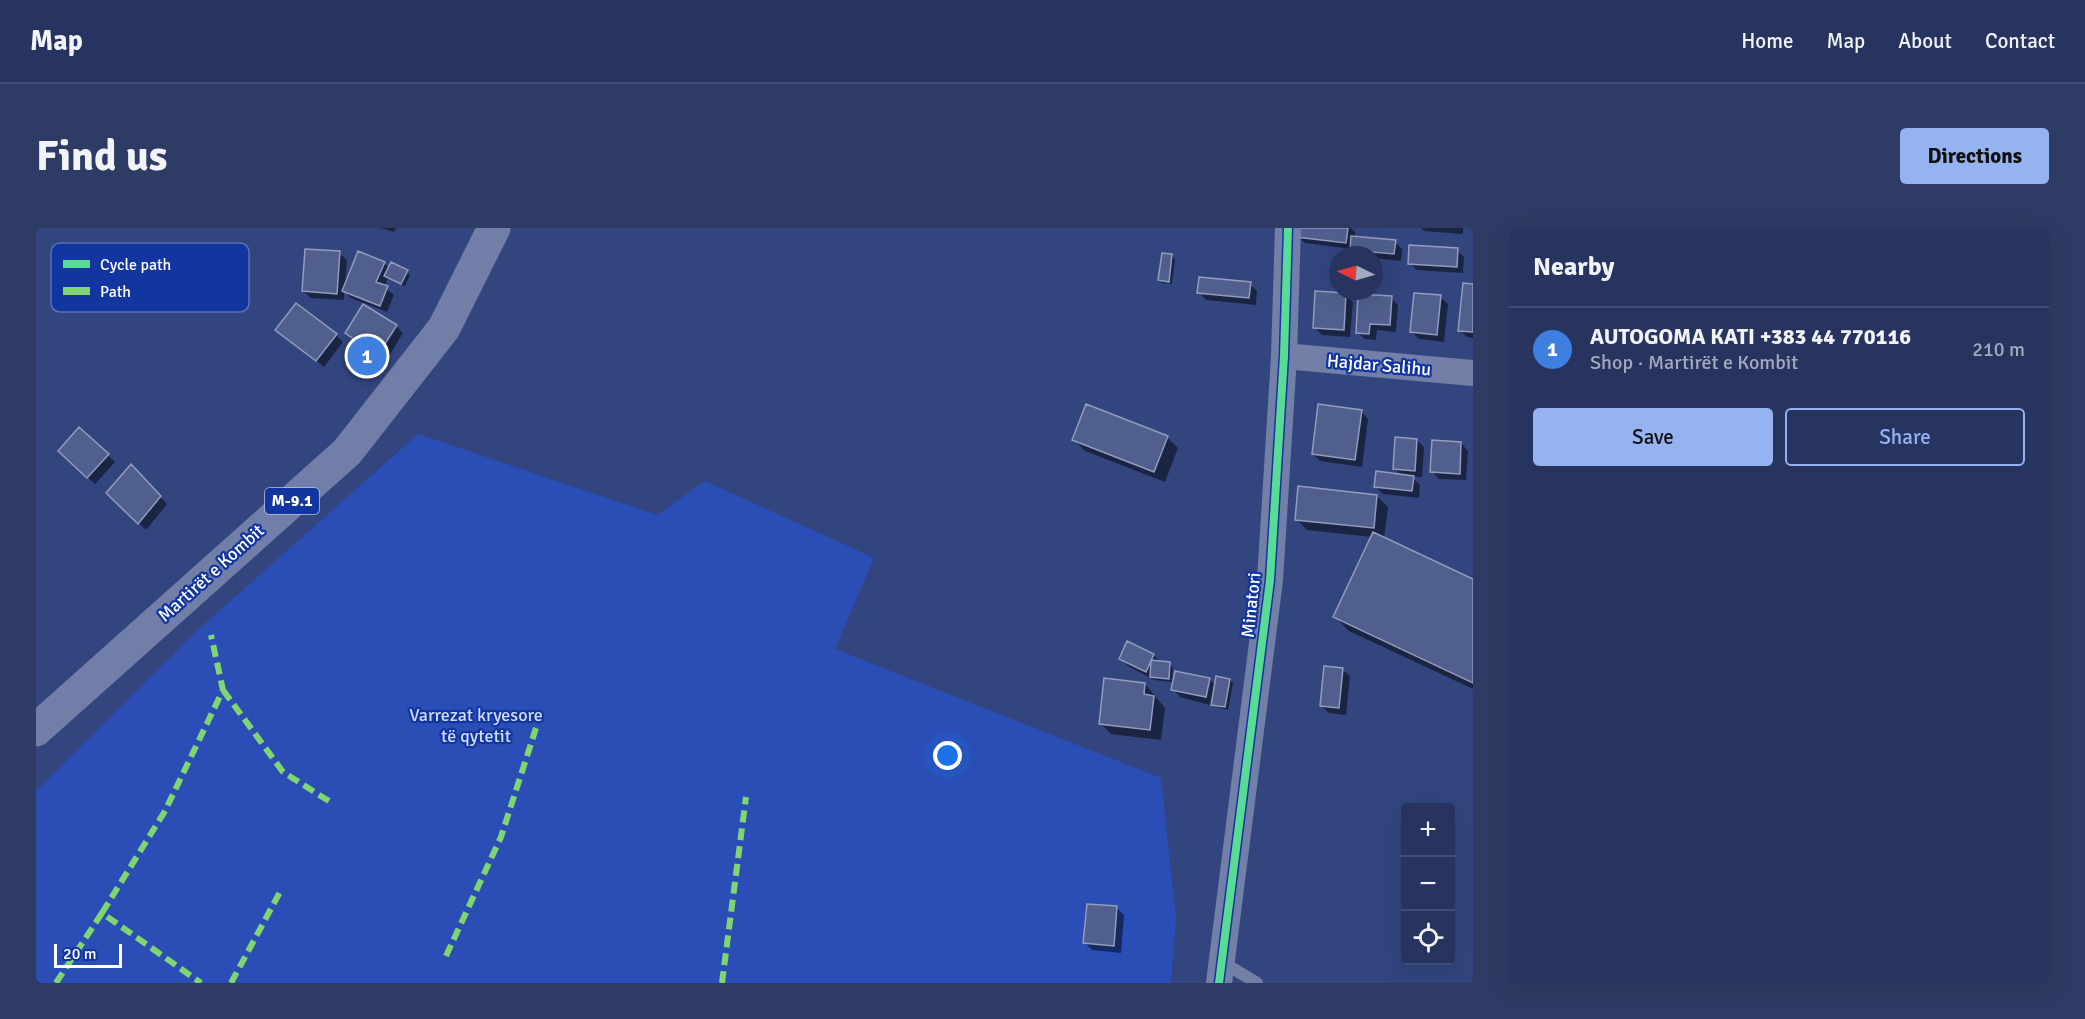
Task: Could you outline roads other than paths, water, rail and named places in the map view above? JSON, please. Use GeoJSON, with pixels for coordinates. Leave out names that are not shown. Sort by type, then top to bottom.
{"type":"FeatureCollection","features":[{"type":"Feature","properties":{"kind":"main road","name":"Martirët e Kombit"},"geometry":{"type":"LineString","coordinates":[[36,730],[347,452],[444,328],[494,228]]}},
{"type":"Feature","properties":{"kind":"street","name":"Minatori"},"geometry":{"type":"LineString","coordinates":[[1220,973],[1270,580],[1284,356],[1288,228]]}},
{"type":"Feature","properties":{"kind":"street","name":"Hajdar Salihu"},"geometry":{"type":"LineString","coordinates":[[1284,356],[1473,373]]}},
{"type":"Feature","properties":{"kind":"lane"},"geometry":{"type":"LineString","coordinates":[[1220,973],[1257,983]]}},
{"type":"Feature","properties":{"kind":"place","name":"AUTOGOMA KATI +383 44 770116"},"geometry":{"type":"Point","coordinates":[367,356]}},
{"type":"Feature","properties":{"kind":"park label","name":"Varrezat kryesore të qytetit"},"geometry":{"type":"Point","coordinates":[476,725]}}]}
